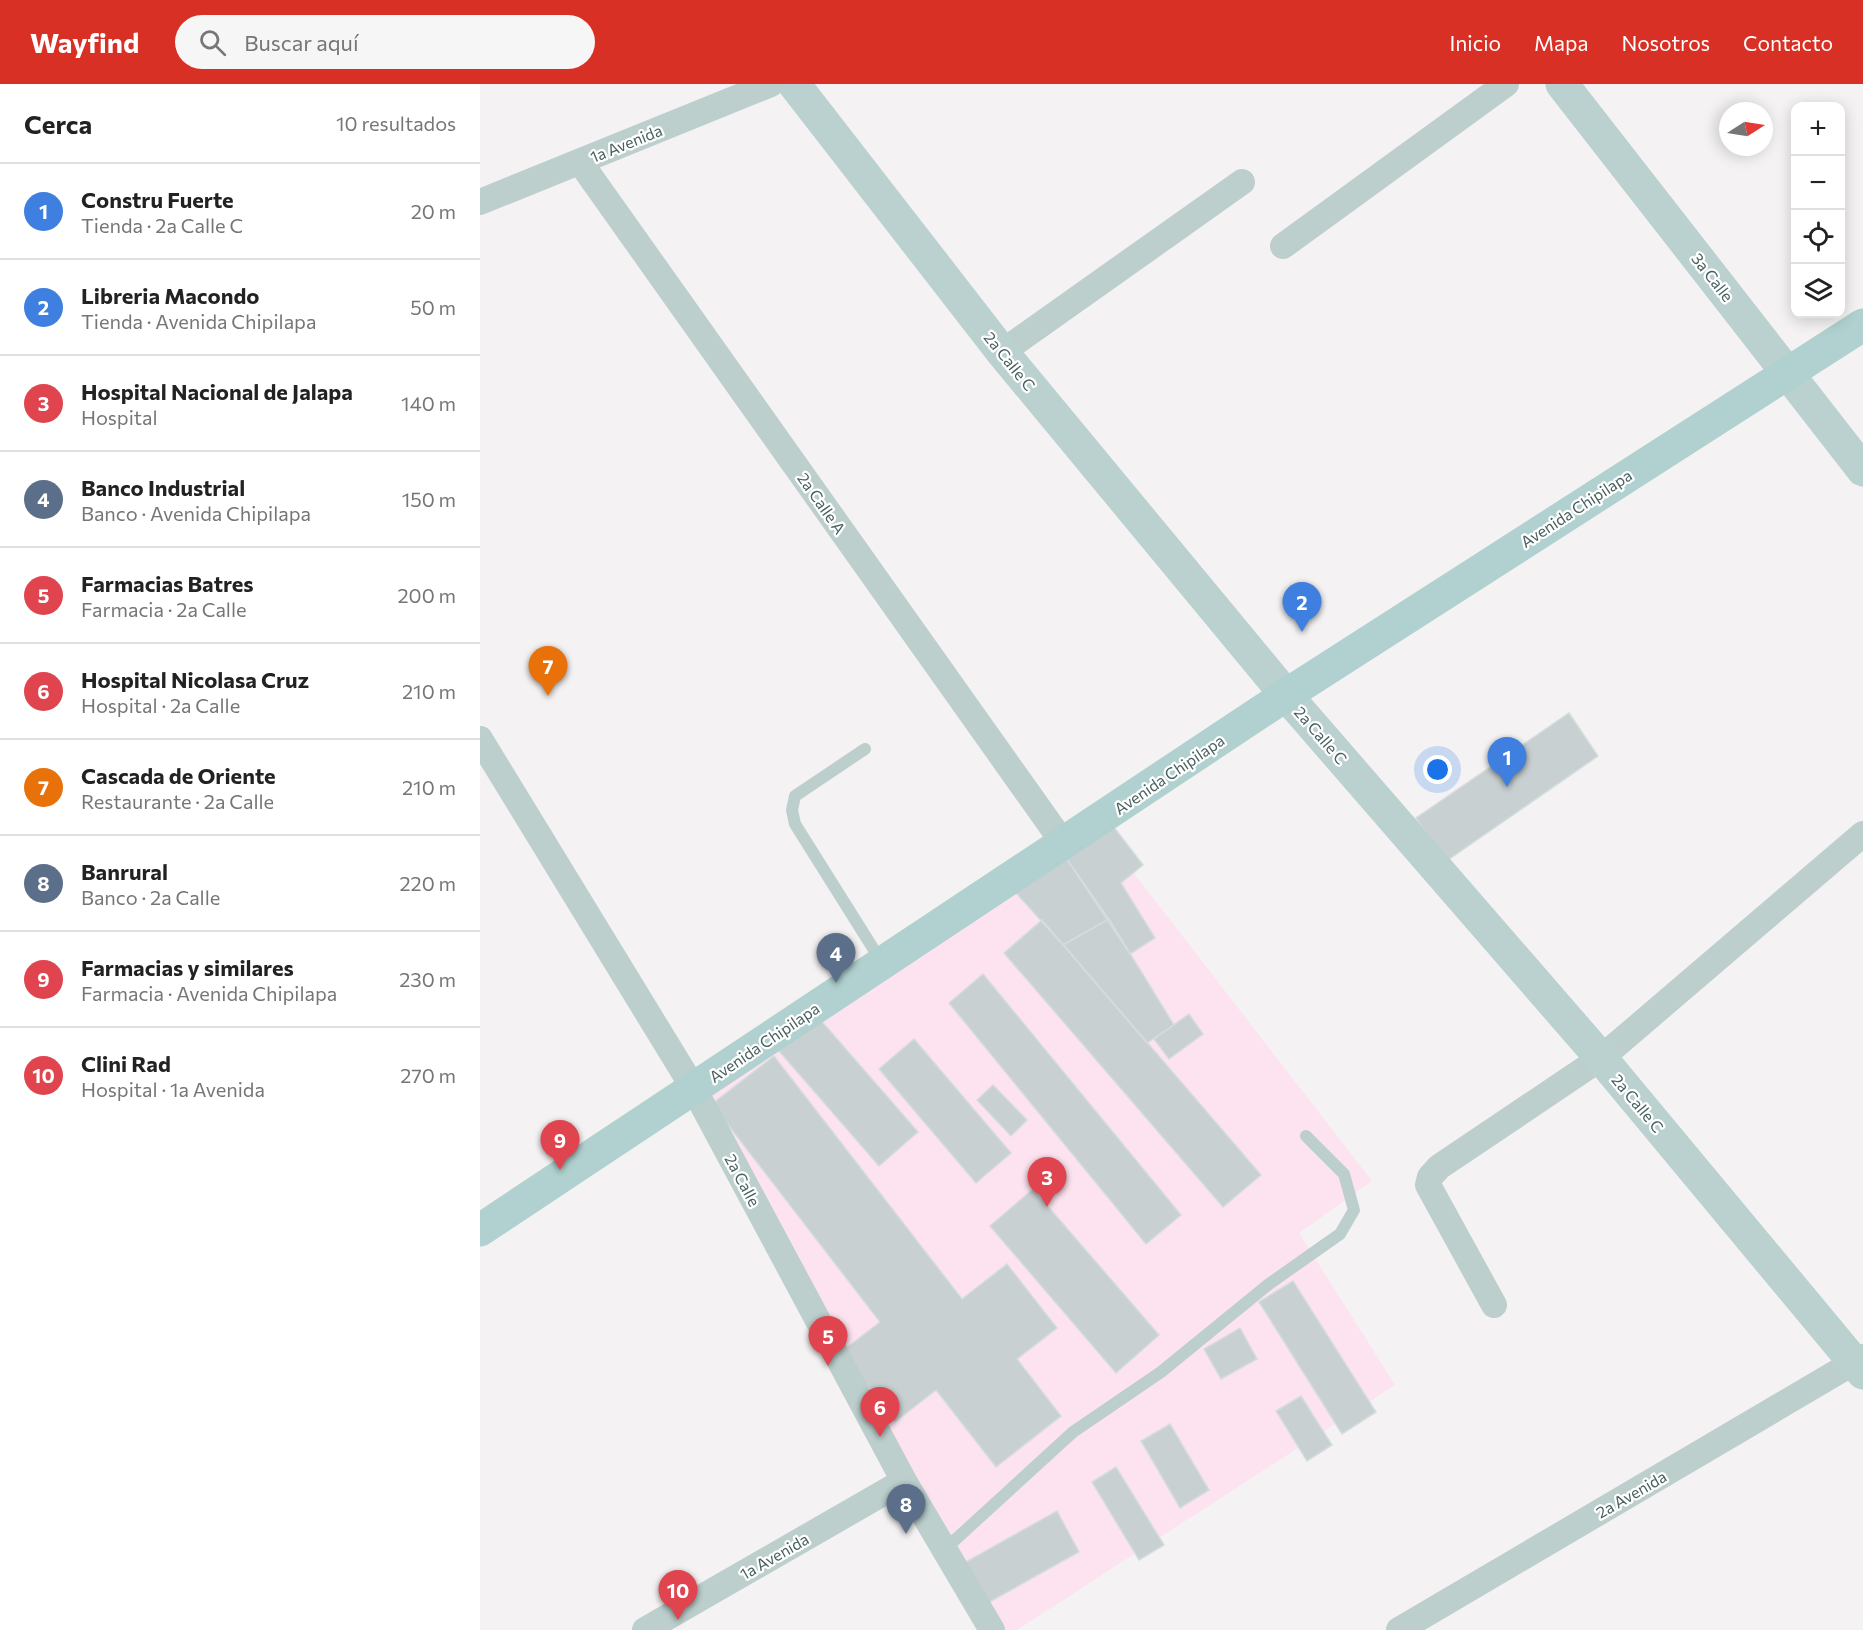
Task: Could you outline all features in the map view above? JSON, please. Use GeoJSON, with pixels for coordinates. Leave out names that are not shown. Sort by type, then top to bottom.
{"type":"FeatureCollection","features":[{"type":"Feature","properties":{"kind":"main road","name":"2a Calle C"},"geometry":{"type":"LineString","coordinates":[[794,84],[1002,352],[1287,695],[1601,1058],[1860,1364]]}},
{"type":"Feature","properties":{"kind":"main road","name":"3a Calle"},"geometry":{"type":"LineString","coordinates":[[1562,84],[1863,470]]}},
{"type":"Feature","properties":{"kind":"main road","name":"Avenida Chipilapa"},"geometry":{"type":"LineString","coordinates":[[480,1230],[1287,695],[1863,325]]}},
{"type":"Feature","properties":{"kind":"street","name":"1a Avenida"},"geometry":{"type":"LineString","coordinates":[[480,202],[771,84]]}},
{"type":"Feature","properties":{"kind":"street"},"geometry":{"type":"LineString","coordinates":[[1283,246],[1506,84]]}},
{"type":"Feature","properties":{"kind":"street","name":"2a Calle A"},"geometry":{"type":"LineString","coordinates":[[580,162],[1064,844]]}},
{"type":"Feature","properties":{"kind":"street"},"geometry":{"type":"LineString","coordinates":[[1002,352],[1242,183]]}},
{"type":"Feature","properties":{"kind":"street","name":"2a Calle"},"geometry":{"type":"LineString","coordinates":[[480,739],[694,1089],[904,1481],[992,1630]]}},
{"type":"Feature","properties":{"kind":"street"},"geometry":{"type":"LineString","coordinates":[[1494,1305],[1438,1209],[1428,1185],[1430,1177],[1439,1167],[1601,1058],[1863,834]]}},
{"type":"Feature","properties":{"kind":"street","name":"2a Avenida"},"geometry":{"type":"LineString","coordinates":[[1399,1630],[1860,1364]]}},
{"type":"Feature","properties":{"kind":"street","name":"1a Avenida"},"geometry":{"type":"LineString","coordinates":[[645,1630],[904,1481]]}},
{"type":"Feature","properties":{"kind":"lane"},"geometry":{"type":"LineString","coordinates":[[866,749],[795,795],[792,810],[795,824],[881,962]]}},
{"type":"Feature","properties":{"kind":"lane"},"geometry":{"type":"LineString","coordinates":[[944,1550],[1073,1432],[1161,1372],[1269,1284],[1340,1234],[1354,1210],[1344,1174],[1306,1136]]}},
{"type":"Feature","properties":{"kind":"shaded area"},"geometry":{"type":"Polygon","coordinates":[[[1095,823],[1372,1181],[1299,1233],[1395,1385],[1017,1630],[992,1630],[698,1097],[1095,823]]]}},
{"type":"Feature","properties":{"kind":"building"},"geometry":{"type":"Polygon","coordinates":[[[1569,713],[1598,756],[1445,862],[1416,818],[1569,713]]]}},
{"type":"Feature","properties":{"kind":"building"},"geometry":{"type":"Polygon","coordinates":[[[1113,826],[1143,865],[1121,883],[1155,938],[1130,954],[1066,858],[1113,826]]]}},
{"type":"Feature","properties":{"kind":"building"},"geometry":{"type":"Polygon","coordinates":[[[1066,858],[1109,919],[1063,945],[1016,893],[1066,858]]]}},
{"type":"Feature","properties":{"kind":"building"},"geometry":{"type":"Polygon","coordinates":[[[1109,919],[1174,1025],[1147,1043],[1063,945],[1109,919]]]}},
{"type":"Feature","properties":{"kind":"building"},"geometry":{"type":"Polygon","coordinates":[[[1042,920],[1261,1175],[1223,1207],[1004,953],[1042,920]]]}},
{"type":"Feature","properties":{"kind":"building"},"geometry":{"type":"Polygon","coordinates":[[[983,974],[1181,1215],[1146,1244],[949,1003],[983,974]]]}},
{"type":"Feature","properties":{"kind":"building"},"geometry":{"type":"Polygon","coordinates":[[[1189,1014],[1203,1034],[1169,1059],[1154,1039],[1189,1014]]]}},
{"type":"Feature","properties":{"kind":"building"},"geometry":{"type":"Polygon","coordinates":[[[818,1017],[918,1132],[879,1166],[779,1051],[818,1017]]]}},
{"type":"Feature","properties":{"kind":"building"},"geometry":{"type":"Polygon","coordinates":[[[914,1039],[1011,1153],[976,1183],[879,1069],[914,1039]]]}},
{"type":"Feature","properties":{"kind":"building"},"geometry":{"type":"Polygon","coordinates":[[[774,1056],[962,1299],[1007,1264],[1057,1328],[1017,1359],[1061,1416],[996,1467],[936,1390],[895,1422],[841,1352],[880,1322],[712,1104],[774,1056]]]}},
{"type":"Feature","properties":{"kind":"building"},"geometry":{"type":"Polygon","coordinates":[[[993,1085],[1027,1120],[1011,1136],[977,1100],[993,1085]]]}},
{"type":"Feature","properties":{"kind":"building"},"geometry":{"type":"Polygon","coordinates":[[[1033,1189],[1159,1335],[1116,1373],[990,1226],[1033,1189]]]}},
{"type":"Feature","properties":{"kind":"building"},"geometry":{"type":"Polygon","coordinates":[[[1293,1281],[1376,1412],[1342,1434],[1259,1302],[1293,1281]]]}},
{"type":"Feature","properties":{"kind":"building"},"geometry":{"type":"Polygon","coordinates":[[[1240,1328],[1257,1359],[1221,1379],[1204,1349],[1240,1328]]]}},
{"type":"Feature","properties":{"kind":"building"},"geometry":{"type":"Polygon","coordinates":[[[1301,1396],[1332,1445],[1307,1461],[1276,1411],[1301,1396]]]}},
{"type":"Feature","properties":{"kind":"building"},"geometry":{"type":"Polygon","coordinates":[[[1170,1424],[1209,1490],[1180,1508],[1141,1441],[1170,1424]]]}},
{"type":"Feature","properties":{"kind":"building"},"geometry":{"type":"Polygon","coordinates":[[[1116,1467],[1164,1545],[1139,1560],[1092,1482],[1116,1467]]]}},
{"type":"Feature","properties":{"kind":"building"},"geometry":{"type":"Polygon","coordinates":[[[1057,1511],[1079,1552],[986,1604],[964,1563],[1057,1511]]]}},
{"type":"Feature","properties":{"kind":"place","name":"Libreria Macondo"},"geometry":{"type":"Point","coordinates":[1302,632]}},
{"type":"Feature","properties":{"kind":"place","name":"Cascada de Oriente"},"geometry":{"type":"Point","coordinates":[548,696]}},
{"type":"Feature","properties":{"kind":"place","name":"Constru Fuerte"},"geometry":{"type":"Point","coordinates":[1507,787]}},
{"type":"Feature","properties":{"kind":"place","name":"Banco Industrial"},"geometry":{"type":"Point","coordinates":[836,983]}},
{"type":"Feature","properties":{"kind":"place","name":"Farmacias y similares"},"geometry":{"type":"Point","coordinates":[560,1170]}},
{"type":"Feature","properties":{"kind":"place","name":"Hospital Nacional de Jalapa"},"geometry":{"type":"Point","coordinates":[1047,1207]}},
{"type":"Feature","properties":{"kind":"place","name":"Farmacias Batres"},"geometry":{"type":"Point","coordinates":[828,1366]}},
{"type":"Feature","properties":{"kind":"place","name":"Hospital Nicolasa Cruz"},"geometry":{"type":"Point","coordinates":[880,1437]}},
{"type":"Feature","properties":{"kind":"place","name":"Banrural"},"geometry":{"type":"Point","coordinates":[906,1534]}},
{"type":"Feature","properties":{"kind":"place","name":"Clini Rad"},"geometry":{"type":"Point","coordinates":[678,1620]}}]}
